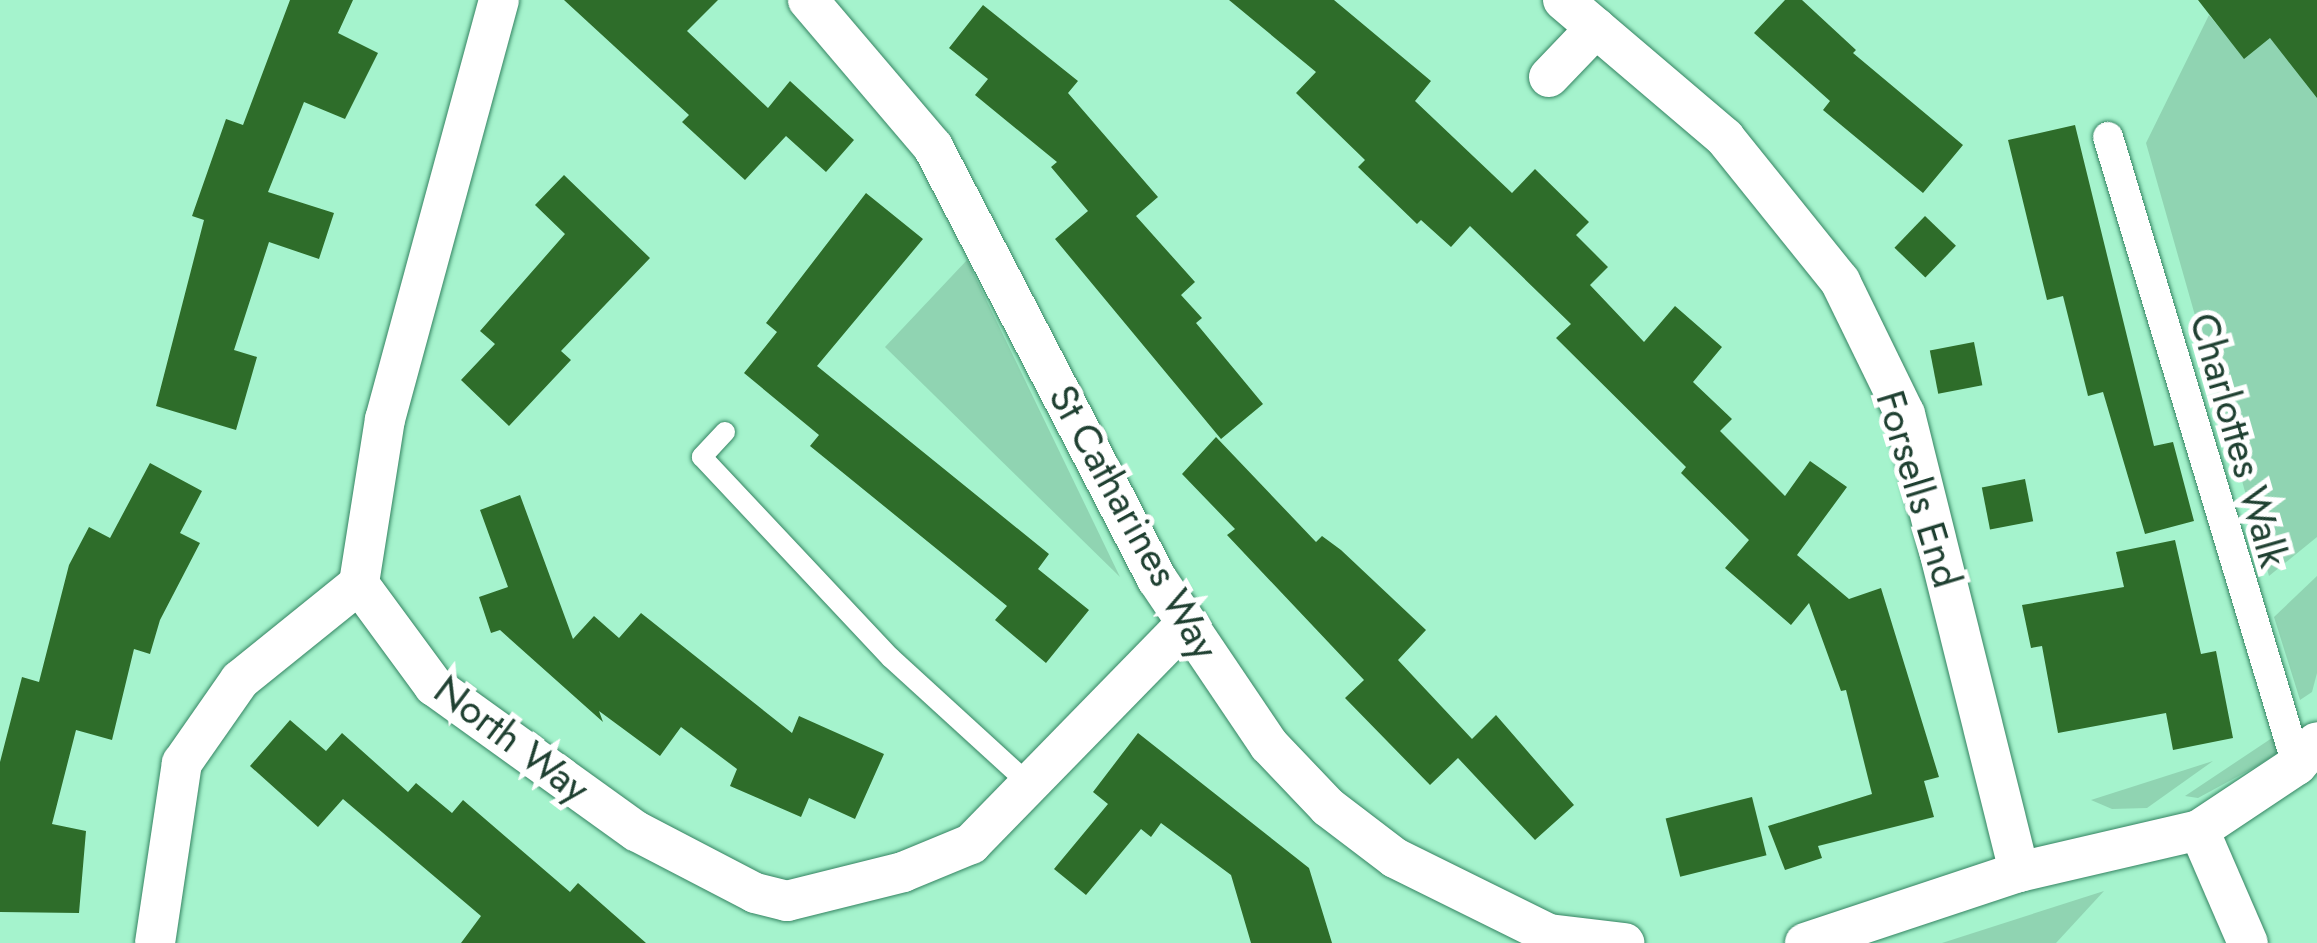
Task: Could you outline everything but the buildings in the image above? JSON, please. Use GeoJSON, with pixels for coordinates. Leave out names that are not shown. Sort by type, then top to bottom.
{"type":"FeatureCollection","features":[{"type":"Feature","properties":{"kind":"street"},"geometry":{"type":"LineString","coordinates":[[155,943],[182,763],[240,680],[359,584],[384,418],[498,0]]}},
{"type":"Feature","properties":{"kind":"street","name":"St Catharines Way"},"geometry":{"type":"LineString","coordinates":[[808,0],[933,148],[1186,625],[1268,745],[1328,806],[1395,858],[1549,934],[1624,943]]}},
{"type":"Feature","properties":{"kind":"street","name":"Forsells End"},"geometry":{"type":"LineString","coordinates":[[1563,0],[1725,138],[1840,281],[1905,414],[2019,872]]}},
{"type":"Feature","properties":{"kind":"street"},"geometry":{"type":"LineString","coordinates":[[1549,78],[1596,28]]}},
{"type":"Feature","properties":{"kind":"street","name":"Charlottes Walk"},"geometry":{"type":"LineString","coordinates":[[2108,137],[2307,753]]}},
{"type":"Feature","properties":{"kind":"street","name":"North Way"},"geometry":{"type":"LineString","coordinates":[[359,584],[434,686],[636,830],[755,893],[787,901],[903,872],[971,844],[1186,625]]}},
{"type":"Feature","properties":{"kind":"street"},"geometry":{"type":"LineString","coordinates":[[1805,943],[2019,872],[2199,830],[2307,753]]}},
{"type":"Feature","properties":{"kind":"street"},"geometry":{"type":"LineString","coordinates":[[2199,830],[2248,943]]}},
{"type":"Feature","properties":{"kind":"lane"},"geometry":{"type":"LineString","coordinates":[[725,432],[702,457],[891,658],[1028,784]]}},
{"type":"Feature","properties":{"kind":"green space"},"geometry":{"type":"Polygon","coordinates":[[[2209,15],[2244,58],[2270,38],[2317,63],[2317,537],[2269,576],[2146,143],[2209,15]]]}},
{"type":"Feature","properties":{"kind":"green space"},"geometry":{"type":"Polygon","coordinates":[[[967,260],[1120,577],[885,347],[967,260]]]}},
{"type":"Feature","properties":{"kind":"green space"},"geometry":{"type":"Polygon","coordinates":[[[2317,576],[2317,673],[2312,692],[2300,700],[2274,617],[2317,576]]]}},
{"type":"Feature","properties":{"kind":"green space"},"geometry":{"type":"Polygon","coordinates":[[[2272,738],[2279,752],[2198,798],[2185,796],[2272,738]]]}},
{"type":"Feature","properties":{"kind":"green space"},"geometry":{"type":"Polygon","coordinates":[[[2213,761],[2147,808],[2112,809],[2091,800],[2213,761]]]}},
{"type":"Feature","properties":{"kind":"green space"},"geometry":{"type":"Polygon","coordinates":[[[2104,891],[2056,943],[1942,943],[2104,891]]]}}]}
